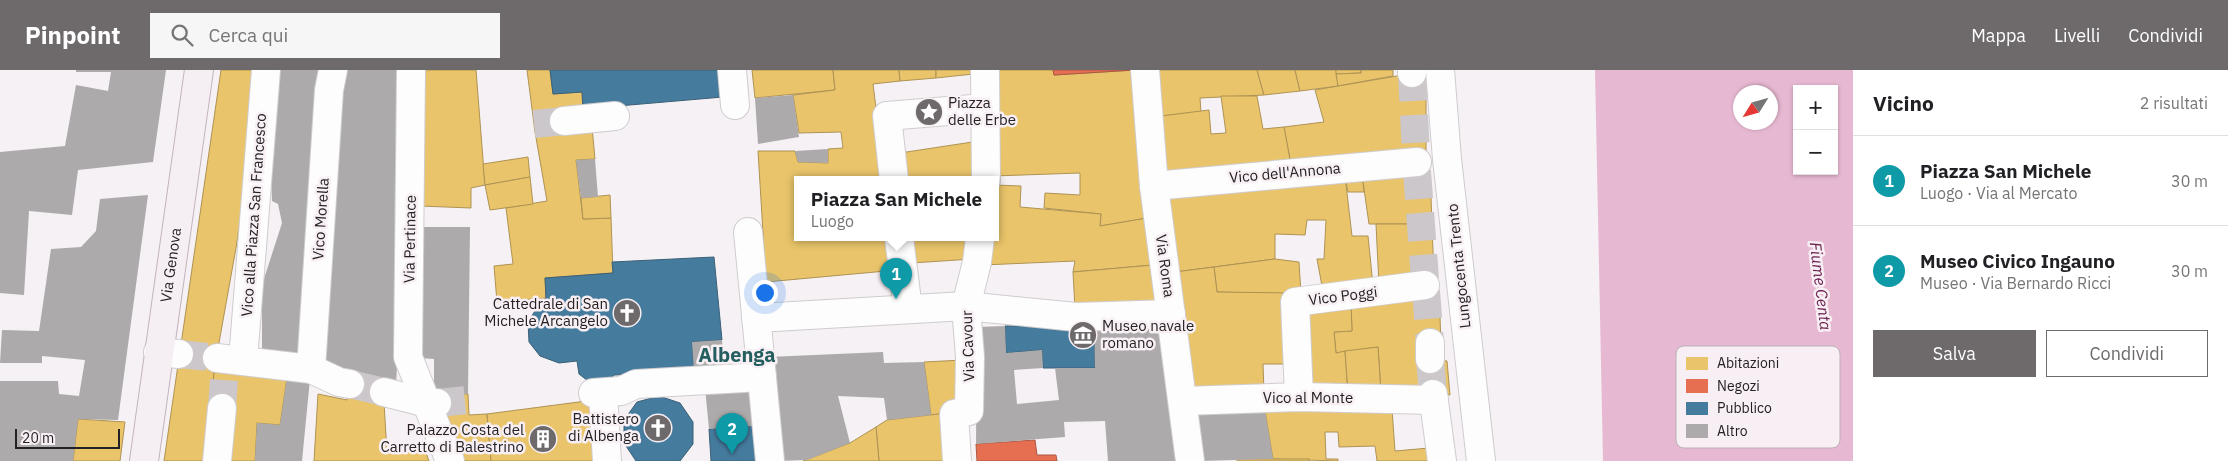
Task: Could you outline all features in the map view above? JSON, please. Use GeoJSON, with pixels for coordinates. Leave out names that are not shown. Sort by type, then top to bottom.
{"type":"FeatureCollection","features":[{"type":"Feature","properties":{"kind":"main road","name":"Via Genova"},"geometry":{"type":"LineString","coordinates":[[144,461],[168,353],[199,70]]}},
{"type":"Feature","properties":{"kind":"street","name":"Vico alla Piazza San Francesco"},"geometry":{"type":"LineString","coordinates":[[266,70],[228,361],[311,369]]}},
{"type":"Feature","properties":{"kind":"street","name":"Vico Morella"},"geometry":{"type":"LineString","coordinates":[[311,369],[328,100],[333,70]]}},
{"type":"Feature","properties":{"kind":"street","name":"Via Pertinace"},"geometry":{"type":"LineString","coordinates":[[411,70],[408,357],[432,403],[450,461]]}},
{"type":"Feature","properties":{"kind":"street"},"geometry":{"type":"LineString","coordinates":[[732,70],[736,105]]}},
{"type":"Feature","properties":{"kind":"street"},"geometry":{"type":"LineString","coordinates":[[986,70],[986,176]]}},
{"type":"Feature","properties":{"kind":"street","name":"Via Roma"},"geometry":{"type":"LineString","coordinates":[[1144,70],[1154,186],[1190,461]]}},
{"type":"Feature","properties":{"kind":"street","name":"Lungocenta Trento"},"geometry":{"type":"LineString","coordinates":[[1440,70],[1447,160],[1481,461]]}},
{"type":"Feature","properties":{"kind":"street"},"geometry":{"type":"LineString","coordinates":[[893,176],[885,129],[985,108]]}},
{"type":"Feature","properties":{"kind":"street"},"geometry":{"type":"LineString","coordinates":[[564,121],[615,116]]}},
{"type":"Feature","properties":{"kind":"street","name":"Vico dell'Annona"},"geometry":{"type":"LineString","coordinates":[[1154,186],[1417,162]]}},
{"type":"Feature","properties":{"kind":"street"},"geometry":{"type":"LineString","coordinates":[[748,232],[770,461]]}},
{"type":"Feature","properties":{"kind":"street"},"geometry":{"type":"LineString","coordinates":[[899,241],[908,309]]}},
{"type":"Feature","properties":{"kind":"street","name":"Via Cavour"},"geometry":{"type":"LineString","coordinates":[[957,461],[951,411],[969,411],[970,357],[966,306],[977,262],[980,241]]}},
{"type":"Feature","properties":{"kind":"street","name":"Vico Poggi"},"geometry":{"type":"LineString","coordinates":[[1299,397],[1295,302],[1425,285]]}},
{"type":"Feature","properties":{"kind":"street"},"geometry":{"type":"LineString","coordinates":[[756,318],[966,306],[1076,316],[1171,314]]}},
{"type":"Feature","properties":{"kind":"street"},"geometry":{"type":"LineString","coordinates":[[311,369],[339,382],[350,384]]}},
{"type":"Feature","properties":{"kind":"street"},"geometry":{"type":"LineString","coordinates":[[607,461],[598,393],[621,391],[636,384],[762,377]]}},
{"type":"Feature","properties":{"kind":"street"},"geometry":{"type":"LineString","coordinates":[[384,392],[432,403]]}},
{"type":"Feature","properties":{"kind":"street","name":"Vico al Monte"},"geometry":{"type":"LineString","coordinates":[[1183,401],[1299,397],[1433,397],[1442,461]]}},
{"type":"Feature","properties":{"kind":"street"},"geometry":{"type":"LineString","coordinates":[[217,461],[222,408]]}},
{"type":"Feature","properties":{"kind":"water","name":"Fiume Centa"},"geometry":{"type":"Polygon","coordinates":[[[1595,70],[1853,70],[1853,461],[1603,461],[1595,70]]]}},
{"type":"Feature","properties":{"kind":"building: Abitazioni"},"geometry":{"type":"Polygon","coordinates":[[[221,70],[263,70],[236,248],[215,365],[207,461],[164,461],[221,70]]]}},
{"type":"Feature","properties":{"kind":"building: Abitazioni"},"geometry":{"type":"Polygon","coordinates":[[[421,70],[476,70],[485,185],[471,188],[471,208],[420,206],[421,70]]]}},
{"type":"Feature","properties":{"kind":"building: Abitazioni"},"geometry":{"type":"Polygon","coordinates":[[[527,70],[550,70],[553,94],[582,92],[583,109],[565,129],[535,132],[527,70]]]}},
{"type":"Feature","properties":{"kind":"building: Abitazioni"},"geometry":{"type":"Polygon","coordinates":[[[752,70],[833,70],[835,90],[755,98],[752,70]]]}},
{"type":"Feature","properties":{"kind":"building: Abitazioni"},"geometry":{"type":"Polygon","coordinates":[[[833,70],[899,70],[900,81],[873,84],[884,176],[794,176],[794,241],[893,241],[897,270],[766,282],[758,151],[795,151],[798,162],[828,163],[828,149],[843,148],[841,132],[799,133],[793,95],[835,90],[833,70]]]}},
{"type":"Feature","properties":{"kind":"building: Abitazioni"},"geometry":{"type":"Polygon","coordinates":[[[899,70],[936,70],[936,78],[900,81],[899,70]]]}},
{"type":"Feature","properties":{"kind":"building: Abitazioni"},"geometry":{"type":"Polygon","coordinates":[[[936,70],[983,70],[983,73],[936,78],[936,70]]]}},
{"type":"Feature","properties":{"kind":"building: Abitazioni"},"geometry":{"type":"Polygon","coordinates":[[[992,70],[1053,70],[1054,75],[1135,70],[1147,218],[1100,226],[1101,214],[1044,208],[1045,193],[1080,195],[1080,173],[993,176],[992,70]]]}},
{"type":"Feature","properties":{"kind":"building: Abitazioni"},"geometry":{"type":"Polygon","coordinates":[[[1157,70],[1257,70],[1264,95],[1200,98],[1201,112],[1161,116],[1157,70]]]}},
{"type":"Feature","properties":{"kind":"building: Abitazioni"},"geometry":{"type":"Polygon","coordinates":[[[1257,70],[1295,70],[1300,91],[1264,95],[1257,70]]]}},
{"type":"Feature","properties":{"kind":"building: Abitazioni"},"geometry":{"type":"Polygon","coordinates":[[[1295,70],[1336,70],[1338,86],[1300,91],[1295,70]]]}},
{"type":"Feature","properties":{"kind":"building: Abitazioni"},"geometry":{"type":"Polygon","coordinates":[[[1336,70],[1361,70],[1361,73],[1336,74],[1336,70]]]}},
{"type":"Feature","properties":{"kind":"building: Abitazioni"},"geometry":{"type":"Polygon","coordinates":[[[1361,70],[1393,70],[1393,76],[1338,86],[1336,74],[1361,73],[1361,70]]]}},
{"type":"Feature","properties":{"kind":"building: Abitazioni"},"geometry":{"type":"Polygon","coordinates":[[[1426,71],[1426,153],[1291,165],[1284,127],[1324,122],[1315,90],[1426,71]]]}},
{"type":"Feature","properties":{"kind":"building: Abitazioni"},"geometry":{"type":"Polygon","coordinates":[[[1221,96],[1257,96],[1263,129],[1284,127],[1291,165],[1165,181],[1161,116],[1209,110],[1211,134],[1226,133],[1221,96]]]}},
{"type":"Feature","properties":{"kind":"building: Abitazioni"},"geometry":{"type":"Polygon","coordinates":[[[592,127],[595,159],[576,160],[583,219],[611,218],[613,273],[545,278],[546,298],[497,302],[494,266],[513,264],[506,208],[547,201],[535,132],[592,127]]]}},
{"type":"Feature","properties":{"kind":"building: Abitazioni"},"geometry":{"type":"Polygon","coordinates":[[[979,141],[978,176],[903,176],[900,153],[979,141]]]}},
{"type":"Feature","properties":{"kind":"building: Abitazioni"},"geometry":{"type":"Polygon","coordinates":[[[528,157],[530,177],[485,185],[483,164],[528,157]]]}},
{"type":"Feature","properties":{"kind":"building: Abitazioni"},"geometry":{"type":"Polygon","coordinates":[[[1430,170],[1432,224],[1369,224],[1362,175],[1430,170]]]}},
{"type":"Feature","properties":{"kind":"building: Abitazioni"},"geometry":{"type":"Polygon","coordinates":[[[1362,175],[1364,192],[1348,192],[1345,176],[1362,175]]]}},
{"type":"Feature","properties":{"kind":"building: Abitazioni"},"geometry":{"type":"Polygon","coordinates":[[[1345,176],[1352,236],[1368,236],[1373,285],[1322,286],[1317,259],[1324,259],[1326,220],[1307,220],[1305,235],[1275,234],[1275,259],[1175,272],[1167,196],[1345,176]]]}},
{"type":"Feature","properties":{"kind":"building: Abitazioni"},"geometry":{"type":"Polygon","coordinates":[[[530,177],[533,204],[490,210],[485,185],[530,177]]]}},
{"type":"Feature","properties":{"kind":"building: Abitazioni"},"geometry":{"type":"Polygon","coordinates":[[[999,185],[1021,186],[1020,207],[1101,214],[1100,226],[1147,218],[1153,265],[1073,272],[1075,261],[983,265],[986,241],[999,241],[999,185]]]}},
{"type":"Feature","properties":{"kind":"building: Abitazioni"},"geometry":{"type":"Polygon","coordinates":[[[610,195],[611,218],[583,219],[581,198],[610,195]]]}},
{"type":"Feature","properties":{"kind":"building: Abitazioni"},"geometry":{"type":"Polygon","coordinates":[[[1376,224],[1432,224],[1434,278],[1379,285],[1376,224]]]}},
{"type":"Feature","properties":{"kind":"building: Abitazioni"},"geometry":{"type":"Polygon","coordinates":[[[909,241],[970,241],[972,259],[912,263],[909,241]]]}},
{"type":"Feature","properties":{"kind":"building: Abitazioni"},"geometry":{"type":"Polygon","coordinates":[[[1275,259],[1299,262],[1301,294],[1217,292],[1214,267],[1275,259]]]}},
{"type":"Feature","properties":{"kind":"building: Abitazioni"},"geometry":{"type":"Polygon","coordinates":[[[1153,265],[1159,306],[1075,309],[1073,272],[1153,265]]]}},
{"type":"Feature","properties":{"kind":"building: Abitazioni"},"geometry":{"type":"Polygon","coordinates":[[[1214,267],[1217,292],[1291,293],[1293,364],[1263,364],[1264,392],[1193,393],[1175,272],[1214,267]]]}},
{"type":"Feature","properties":{"kind":"building: Abitazioni"},"geometry":{"type":"Polygon","coordinates":[[[1439,290],[1441,344],[1427,359],[1430,393],[1381,393],[1378,347],[1336,353],[1334,332],[1352,331],[1351,303],[1385,296],[1439,290]]]}},
{"type":"Feature","properties":{"kind":"building: Abitazioni"},"geometry":{"type":"Polygon","coordinates":[[[1351,303],[1352,331],[1334,332],[1336,353],[1345,351],[1348,393],[1305,393],[1300,314],[1351,303]]]}},
{"type":"Feature","properties":{"kind":"building: Abitazioni"},"geometry":{"type":"Polygon","coordinates":[[[1378,347],[1381,393],[1348,393],[1345,351],[1378,347]]]}},
{"type":"Feature","properties":{"kind":"building: Abitazioni"},"geometry":{"type":"Polygon","coordinates":[[[1427,359],[1447,361],[1450,395],[1430,393],[1427,359]]]}},
{"type":"Feature","properties":{"kind":"building: Abitazioni"},"geometry":{"type":"Polygon","coordinates":[[[963,360],[963,403],[947,413],[931,415],[924,362],[963,360]]]}},
{"type":"Feature","properties":{"kind":"building: Abitazioni"},"geometry":{"type":"Polygon","coordinates":[[[215,365],[288,371],[280,425],[257,423],[255,461],[229,461],[210,407],[215,365]]]}},
{"type":"Feature","properties":{"kind":"building: Abitazioni"},"geometry":{"type":"Polygon","coordinates":[[[350,381],[383,386],[387,453],[424,447],[429,461],[314,461],[318,394],[347,400],[350,381]]]}},
{"type":"Feature","properties":{"kind":"building: Abitazioni"},"geometry":{"type":"Polygon","coordinates":[[[434,393],[468,394],[469,415],[487,414],[491,461],[459,461],[434,393]]]}},
{"type":"Feature","properties":{"kind":"building: Abitazioni","name":"Palazzo Costa del Carretto di Balestrino"},"geometry":{"type":"Polygon","coordinates":[[[594,400],[597,461],[491,461],[487,414],[594,400]]]}},
{"type":"Feature","properties":{"kind":"building: Abitazioni"},"geometry":{"type":"Polygon","coordinates":[[[1264,405],[1392,409],[1395,451],[1429,448],[1431,461],[1377,461],[1375,446],[1339,447],[1338,432],[1325,432],[1326,459],[1338,459],[1338,461],[1273,459],[1264,405]]]}},
{"type":"Feature","properties":{"kind":"building: Abitazioni"},"geometry":{"type":"Polygon","coordinates":[[[947,413],[951,461],[879,461],[876,427],[887,420],[947,413]]]}},
{"type":"Feature","properties":{"kind":"building: Abitazioni"},"geometry":{"type":"Polygon","coordinates":[[[78,419],[125,422],[120,461],[73,461],[78,419]]]}},
{"type":"Feature","properties":{"kind":"building: Abitazioni"},"geometry":{"type":"Polygon","coordinates":[[[876,427],[879,461],[803,461],[850,443],[876,427]]]}},
{"type":"Feature","properties":{"kind":"building: Abitazioni"},"geometry":{"type":"Polygon","coordinates":[[[1237,459],[1309,459],[1309,461],[1237,461],[1237,459]]]}},
{"type":"Feature","properties":{"kind":"building: Negozi"},"geometry":{"type":"Polygon","coordinates":[[[1053,70],[1135,70],[1054,75],[1053,70]]]}},
{"type":"Feature","properties":{"kind":"building: Negozi"},"geometry":{"type":"Polygon","coordinates":[[[1035,440],[1037,455],[1056,455],[1057,461],[977,461],[976,444],[1035,440]]]}},
{"type":"Feature","properties":{"kind":"building: Pubblico"},"geometry":{"type":"Polygon","coordinates":[[[550,70],[721,70],[723,97],[583,109],[582,92],[553,94],[550,70]]]}},
{"type":"Feature","properties":{"kind":"building: Pubblico","name":"Cattedrale di San Michele Arcangelo"},"geometry":{"type":"Polygon","coordinates":[[[714,257],[722,340],[692,342],[694,372],[614,375],[607,385],[592,384],[579,374],[577,361],[559,363],[540,356],[529,342],[528,322],[540,303],[546,298],[545,278],[613,273],[612,262],[714,257]]]}},
{"type":"Feature","properties":{"kind":"building: Pubblico"},"geometry":{"type":"Polygon","coordinates":[[[1094,325],[1095,368],[1043,368],[1042,350],[1006,353],[1005,326],[1094,325]]]}},
{"type":"Feature","properties":{"kind":"building: Pubblico","name":"Battistero di Albenga"},"geometry":{"type":"Polygon","coordinates":[[[659,396],[680,403],[693,422],[693,444],[680,461],[636,461],[624,443],[624,420],[637,402],[659,396]]]}},
{"type":"Feature","properties":{"kind":"building: Pubblico"},"geometry":{"type":"Polygon","coordinates":[[[753,426],[756,461],[711,461],[709,429],[753,426]]]}},
{"type":"Feature","properties":{"kind":"building: Altro"},"geometry":{"type":"Polygon","coordinates":[[[76,70],[166,70],[153,162],[78,170],[72,215],[29,211],[24,295],[0,293],[0,152],[65,146],[76,85],[108,91],[111,72],[76,72],[76,70]]]}},
{"type":"Feature","properties":{"kind":"building: Altro"},"geometry":{"type":"Polygon","coordinates":[[[269,70],[325,70],[307,356],[262,353],[262,285],[282,223],[278,204],[272,201],[267,74],[269,70]]]}},
{"type":"Feature","properties":{"kind":"building: Altro"},"geometry":{"type":"Polygon","coordinates":[[[343,70],[403,70],[400,299],[396,387],[350,381],[318,365],[343,70]]]}},
{"type":"Feature","properties":{"kind":"building: Altro"},"geometry":{"type":"Polygon","coordinates":[[[793,95],[799,137],[758,144],[755,98],[793,95]]]}},
{"type":"Feature","properties":{"kind":"building: Altro"},"geometry":{"type":"Polygon","coordinates":[[[828,149],[828,163],[798,162],[795,151],[828,149]]]}},
{"type":"Feature","properties":{"kind":"building: Altro"},"geometry":{"type":"Polygon","coordinates":[[[595,159],[598,197],[581,198],[576,160],[595,159]]]}},
{"type":"Feature","properties":{"kind":"building: Altro"},"geometry":{"type":"Polygon","coordinates":[[[148,195],[118,420],[78,419],[73,461],[0,461],[0,381],[58,381],[59,394],[79,396],[85,360],[42,356],[42,363],[0,363],[2,330],[39,331],[51,249],[81,247],[96,231],[100,199],[148,195]]]}},
{"type":"Feature","properties":{"kind":"building: Altro"},"geometry":{"type":"Polygon","coordinates":[[[419,227],[470,227],[468,394],[434,393],[434,359],[418,358],[419,227]]]}},
{"type":"Feature","properties":{"kind":"building: Altro"},"geometry":{"type":"Polygon","coordinates":[[[1162,323],[1180,461],[1108,461],[1105,421],[1064,422],[1065,437],[976,444],[977,327],[1005,326],[1006,353],[1042,350],[1043,368],[1014,370],[1017,404],[1059,400],[1055,368],[1095,368],[1094,325],[1162,323]]]}},
{"type":"Feature","properties":{"kind":"building: Altro"},"geometry":{"type":"Polygon","coordinates":[[[722,340],[724,370],[694,372],[692,342],[722,340]]]}},
{"type":"Feature","properties":{"kind":"building: Altro"},"geometry":{"type":"Polygon","coordinates":[[[883,352],[884,363],[924,362],[931,415],[887,420],[884,398],[838,396],[850,443],[807,460],[778,461],[768,357],[883,352]]]}},
{"type":"Feature","properties":{"kind":"building: Altro"},"geometry":{"type":"Polygon","coordinates":[[[288,371],[310,379],[302,461],[255,461],[257,423],[280,425],[288,371]]]}},
{"type":"Feature","properties":{"kind":"building: Altro"},"geometry":{"type":"Polygon","coordinates":[[[750,383],[753,426],[709,429],[705,387],[750,383]]]}},
{"type":"Feature","properties":{"kind":"building: Altro"},"geometry":{"type":"Polygon","coordinates":[[[1264,405],[1273,459],[1199,461],[1194,411],[1264,405]]]}},
{"type":"Feature","properties":{"kind":"tunnel"},"geometry":{"type":"LineString","coordinates":[[1412,73],[1416,154]]}},
{"type":"Feature","properties":{"kind":"tunnel"},"geometry":{"type":"LineString","coordinates":[[534,124],[564,121]]}},
{"type":"Feature","properties":{"kind":"tunnel"},"geometry":{"type":"LineString","coordinates":[[1417,171],[1425,279]]}},
{"type":"Feature","properties":{"kind":"tunnel"},"geometry":{"type":"LineString","coordinates":[[1426,291],[1430,343]]}},
{"type":"Feature","properties":{"kind":"tunnel"},"geometry":{"type":"LineString","coordinates":[[179,354],[217,358]]}},
{"type":"Feature","properties":{"kind":"tunnel"},"geometry":{"type":"LineString","coordinates":[[1430,359],[1433,394]]}},
{"type":"Feature","properties":{"kind":"tunnel"},"geometry":{"type":"LineString","coordinates":[[222,408],[225,366]]}},
{"type":"Feature","properties":{"kind":"tunnel"},"geometry":{"type":"LineString","coordinates":[[350,384],[384,392]]}},
{"type":"Feature","properties":{"kind":"tunnel"},"geometry":{"type":"LineString","coordinates":[[437,403],[468,400]]}},
{"type":"Feature","properties":{"kind":"place","name":"Piazza delle Erbe"},"geometry":{"type":"Point","coordinates":[929,112]}},
{"type":"Feature","properties":{"kind":"place","name":"Piazza San Michele"},"geometry":{"type":"Point","coordinates":[896,299]}},
{"type":"Feature","properties":{"kind":"place","name":"Cattedrale di San Michele Arcangelo"},"geometry":{"type":"Point","coordinates":[627,313]}},
{"type":"Feature","properties":{"kind":"place","name":"Museo navale romano"},"geometry":{"type":"Point","coordinates":[1083,335]}},
{"type":"Feature","properties":{"kind":"place","name":"Battistero di Albenga"},"geometry":{"type":"Point","coordinates":[658,428]}},
{"type":"Feature","properties":{"kind":"place","name":"Palazzo Costa del Carretto di Balestrino"},"geometry":{"type":"Point","coordinates":[543,439]}},
{"type":"Feature","properties":{"kind":"place","name":"Museo Civico Ingauno"},"geometry":{"type":"Point","coordinates":[732,454]}},
{"type":"Feature","properties":{"kind":"district","name":"Albenga"},"geometry":{"type":"Point","coordinates":[737,355]}}]}
